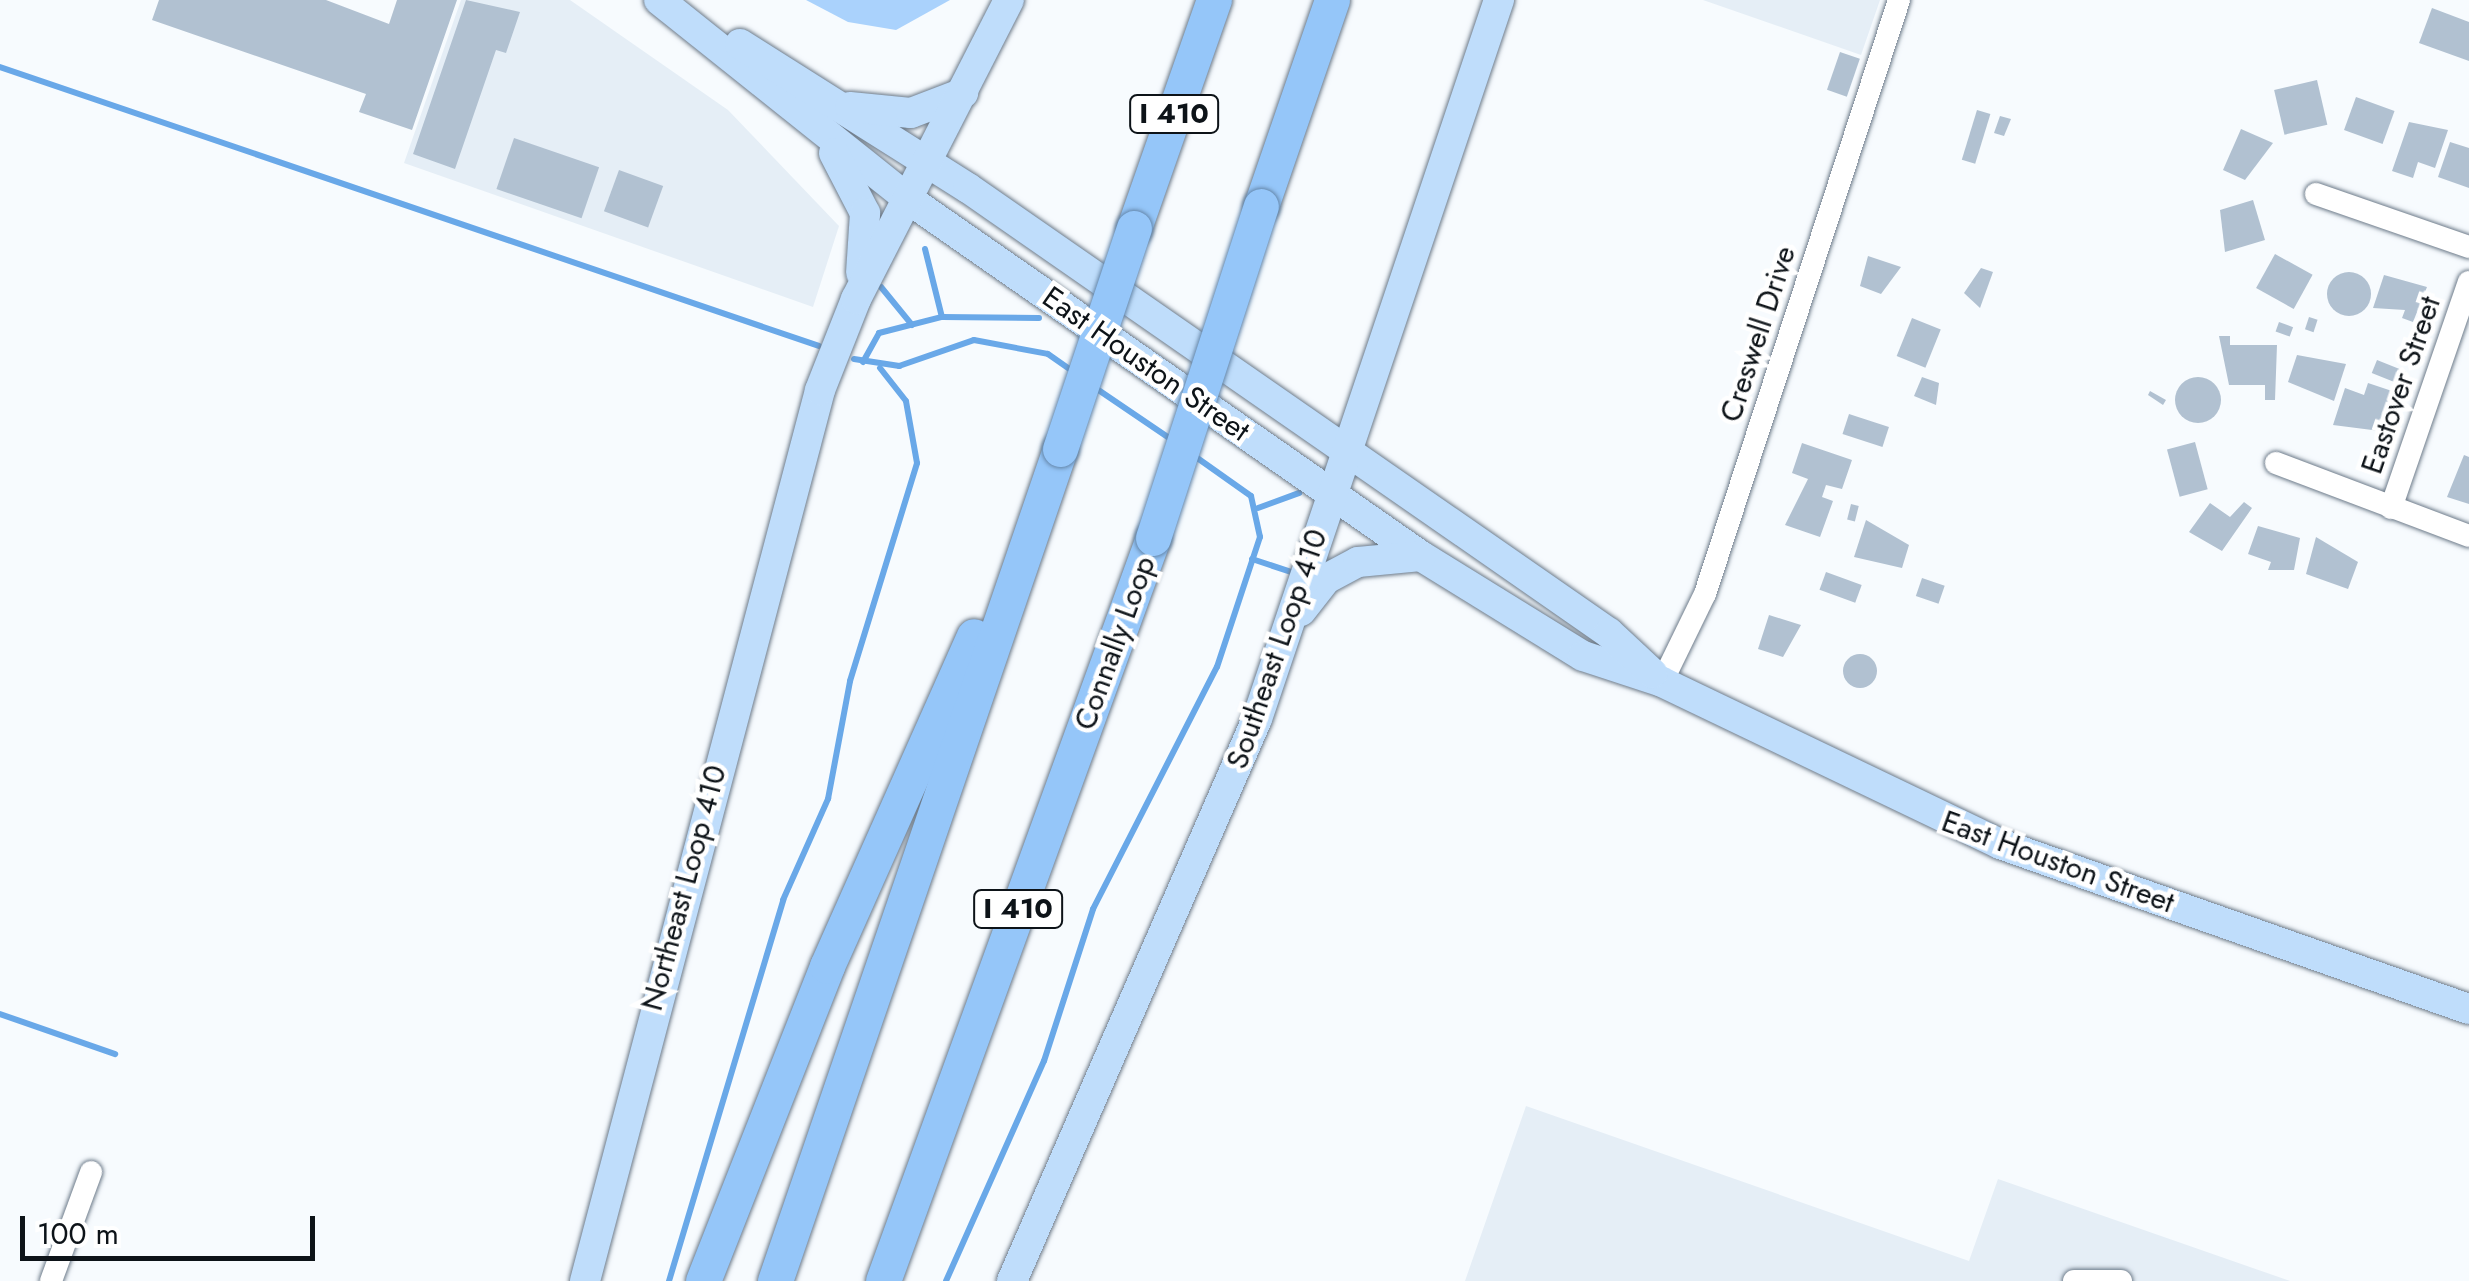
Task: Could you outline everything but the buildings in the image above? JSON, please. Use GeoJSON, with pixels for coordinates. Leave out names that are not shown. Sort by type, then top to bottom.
{"type":"FeatureCollection","features":[{"type":"Feature","properties":{"kind":"highway","name":"I 410"},"geometry":{"type":"LineString","coordinates":[[775,1281],[1214,0]]}},
{"type":"Feature","properties":{"kind":"highway","name":"Connally Loop"},"geometry":{"type":"LineString","coordinates":[[883,1281],[1152,538],[1332,0]]}},
{"type":"Feature","properties":{"kind":"highway"},"geometry":{"type":"LineString","coordinates":[[703,1281],[900,798],[985,612],[1012,584]]}},
{"type":"Feature","properties":{"kind":"highway"},"geometry":{"type":"LineString","coordinates":[[893,1281],[909,1209]]}},
{"type":"Feature","properties":{"kind":"main road","name":"East Houston Street"},"geometry":{"type":"LineString","coordinates":[[658,0],[908,198],[1421,556],[1583,656],[1662,682],[2000,844],[2469,1010]]}},
{"type":"Feature","properties":{"kind":"main road","name":"East Houston Street"},"geometry":{"type":"LineString","coordinates":[[669,0],[928,160],[1609,632],[1662,682]]}},
{"type":"Feature","properties":{"kind":"main road"},"geometry":{"type":"LineString","coordinates":[[856,299],[1009,0]]}},
{"type":"Feature","properties":{"kind":"main road","name":"Southeast Loop 410"},"geometry":{"type":"LineString","coordinates":[[1012,1281],[1176,918],[1293,621],[1332,493],[1499,0]]}},
{"type":"Feature","properties":{"kind":"main road"},"geometry":{"type":"LineString","coordinates":[[840,106],[910,114],[963,92]]}},
{"type":"Feature","properties":{"kind":"main road"},"geometry":{"type":"LineString","coordinates":[[812,122],[865,214],[856,299]]}},
{"type":"Feature","properties":{"kind":"main road","name":"Northeast Loop 410"},"geometry":{"type":"LineString","coordinates":[[585,1281],[789,497],[856,299]]}},
{"type":"Feature","properties":{"kind":"main road"},"geometry":{"type":"LineString","coordinates":[[1293,621],[1326,579],[1358,562],[1421,556]]}},
{"type":"Feature","properties":{"kind":"street","name":"Creswell Drive"},"geometry":{"type":"LineString","coordinates":[[1662,682],[1705,594],[1900,0]]}},
{"type":"Feature","properties":{"kind":"street"},"geometry":{"type":"LineString","coordinates":[[2316,194],[2469,248]]}},
{"type":"Feature","properties":{"kind":"street","name":"Eastover Street"},"geometry":{"type":"LineString","coordinates":[[2391,508],[2469,282]]}},
{"type":"Feature","properties":{"kind":"street"},"geometry":{"type":"LineString","coordinates":[[2276,463],[2469,536]]}},
{"type":"Feature","properties":{"kind":"street"},"geometry":{"type":"LineString","coordinates":[[51,1281],[90,1172]]}},
{"type":"Feature","properties":{"kind":"street"},"geometry":{"type":"LineString","coordinates":[[2074,1281],[2121,1281]]}},
{"type":"Feature","properties":{"kind":"shaded area"},"geometry":{"type":"Polygon","coordinates":[[[461,0],[570,0],[728,110],[839,226],[813,307],[404,163],[461,0]]]}},
{"type":"Feature","properties":{"kind":"shaded area"},"geometry":{"type":"Polygon","coordinates":[[[806,0],[950,0],[896,30],[848,22],[806,0]]]}},
{"type":"Feature","properties":{"kind":"shaded area"},"geometry":{"type":"Polygon","coordinates":[[[1703,0],[1880,0],[1861,55],[1703,0]]]}},
{"type":"Feature","properties":{"kind":"shaded area"},"geometry":{"type":"Polygon","coordinates":[[[1526,1106],[1969,1261],[1998,1179],[2290,1281],[1465,1281],[1526,1106]]]}},
{"type":"Feature","properties":{"kind":"waterway"},"geometry":{"type":"LineString","coordinates":[[0,67],[819,346]]}},
{"type":"Feature","properties":{"kind":"waterway"},"geometry":{"type":"LineString","coordinates":[[925,249],[942,317]]}},
{"type":"Feature","properties":{"kind":"waterway"},"geometry":{"type":"LineString","coordinates":[[881,287],[912,325]]}},
{"type":"Feature","properties":{"kind":"waterway"},"geometry":{"type":"LineString","coordinates":[[863,362],[879,333],[942,317],[1039,318]]}},
{"type":"Feature","properties":{"kind":"waterway"},"geometry":{"type":"LineString","coordinates":[[854,359],[899,366],[974,340],[1048,354],[1072,371]]}},
{"type":"Feature","properties":{"kind":"waterway"},"geometry":{"type":"LineString","coordinates":[[669,1281],[783,900],[828,799],[850,681],[917,463],[906,401],[880,368]]}},
{"type":"Feature","properties":{"kind":"waterway"},"geometry":{"type":"LineString","coordinates":[[1094,387],[1175,442]]}},
{"type":"Feature","properties":{"kind":"waterway"},"geometry":{"type":"LineString","coordinates":[[946,1281],[1044,1061],[1093,909],[1217,667],[1260,537],[1251,496],[1193,455]]}},
{"type":"Feature","properties":{"kind":"waterway"},"geometry":{"type":"LineString","coordinates":[[1258,508],[1299,493]]}},
{"type":"Feature","properties":{"kind":"waterway"},"geometry":{"type":"LineString","coordinates":[[1252,559],[1291,572]]}},
{"type":"Feature","properties":{"kind":"waterway"},"geometry":{"type":"LineString","coordinates":[[0,1014],[115,1054]]}}]}
